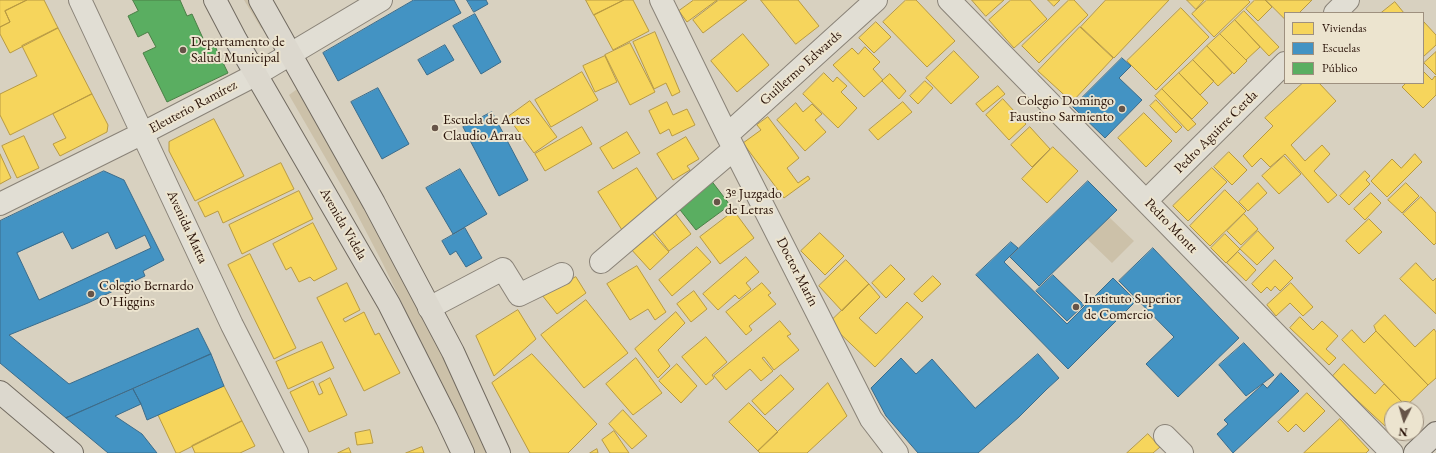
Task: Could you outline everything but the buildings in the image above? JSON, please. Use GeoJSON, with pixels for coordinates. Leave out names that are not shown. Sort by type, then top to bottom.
{"type":"FeatureCollection","features":[{"type":"Feature","properties":{"kind":"main road","name":"Avenida Videla"},"geometry":{"type":"LineString","coordinates":[[215,0],[236,40],[389,304],[448,419],[463,453]]}},
{"type":"Feature","properties":{"kind":"main road"},"geometry":{"type":"LineString","coordinates":[[260,0],[374,204],[453,352],[499,453]]}},
{"type":"Feature","properties":{"kind":"main road"},"geometry":{"type":"LineString","coordinates":[[0,392],[72,453]]}},
{"type":"Feature","properties":{"kind":"main road"},"geometry":{"type":"LineString","coordinates":[[1415,453],[1436,433]]}},
{"type":"Feature","properties":{"kind":"street","name":"Avenida Matta"},"geometry":{"type":"LineString","coordinates":[[80,0],[232,325],[297,453]]}},
{"type":"Feature","properties":{"kind":"street","name":"Eleuterio Ramírez"},"geometry":{"type":"LineString","coordinates":[[0,204],[257,74],[381,0]]}},
{"type":"Feature","properties":{"kind":"street","name":"Doctor Marín"},"geometry":{"type":"LineString","coordinates":[[661,0],[730,142],[871,419],[897,453]]}},
{"type":"Feature","properties":{"kind":"street","name":"Guillermo Edwards"},"geometry":{"type":"LineString","coordinates":[[601,262],[730,142],[876,0]]}},
{"type":"Feature","properties":{"kind":"street","name":"Pedro Montt"},"geometry":{"type":"LineString","coordinates":[[949,0],[1392,453]]}},
{"type":"Feature","properties":{"kind":"street"},"geometry":{"type":"LineString","coordinates":[[1336,12],[1348,0]]}},
{"type":"Feature","properties":{"kind":"street","name":"Pedro Aguirre Cerda"},"geometry":{"type":"LineString","coordinates":[[1146,201],[1284,64]]}},
{"type":"Feature","properties":{"kind":"street"},"geometry":{"type":"LineString","coordinates":[[429,308],[503,269],[520,295],[562,274]]}},
{"type":"Feature","properties":{"kind":"street"},"geometry":{"type":"LineString","coordinates":[[1165,436],[1182,453]]}},
{"type":"Feature","properties":{"kind":"shaded area"},"geometry":{"type":"Polygon","coordinates":[[[244,0],[252,0],[269,31],[261,28],[244,0]]]}},
{"type":"Feature","properties":{"kind":"shaded area"},"geometry":{"type":"Polygon","coordinates":[[[300,87],[431,331],[487,453],[474,453],[383,264],[347,195],[289,95],[300,87]]]}},
{"type":"Feature","properties":{"kind":"shaded area"},"geometry":{"type":"Polygon","coordinates":[[[1109,217],[1134,241],[1112,263],[1087,239],[1109,217]]]}},
{"type":"Feature","properties":{"kind":"place","name":"Departamento de Salud Municipal"},"geometry":{"type":"Point","coordinates":[183,50]}},
{"type":"Feature","properties":{"kind":"place","name":"Colegio Domingo Faustino Sarmiento"},"geometry":{"type":"Point","coordinates":[1122,109]}},
{"type":"Feature","properties":{"kind":"place","name":"Escuela de Artes Claudio Arrau"},"geometry":{"type":"Point","coordinates":[435,128]}},
{"type":"Feature","properties":{"kind":"place","name":"3º Juzgado de Letras"},"geometry":{"type":"Point","coordinates":[717,202]}},
{"type":"Feature","properties":{"kind":"place","name":"Colegio Bernardo O'Higgins"},"geometry":{"type":"Point","coordinates":[91,294]}},
{"type":"Feature","properties":{"kind":"place","name":"Instituto Superior de Comercio"},"geometry":{"type":"Point","coordinates":[1076,307]}}]}
